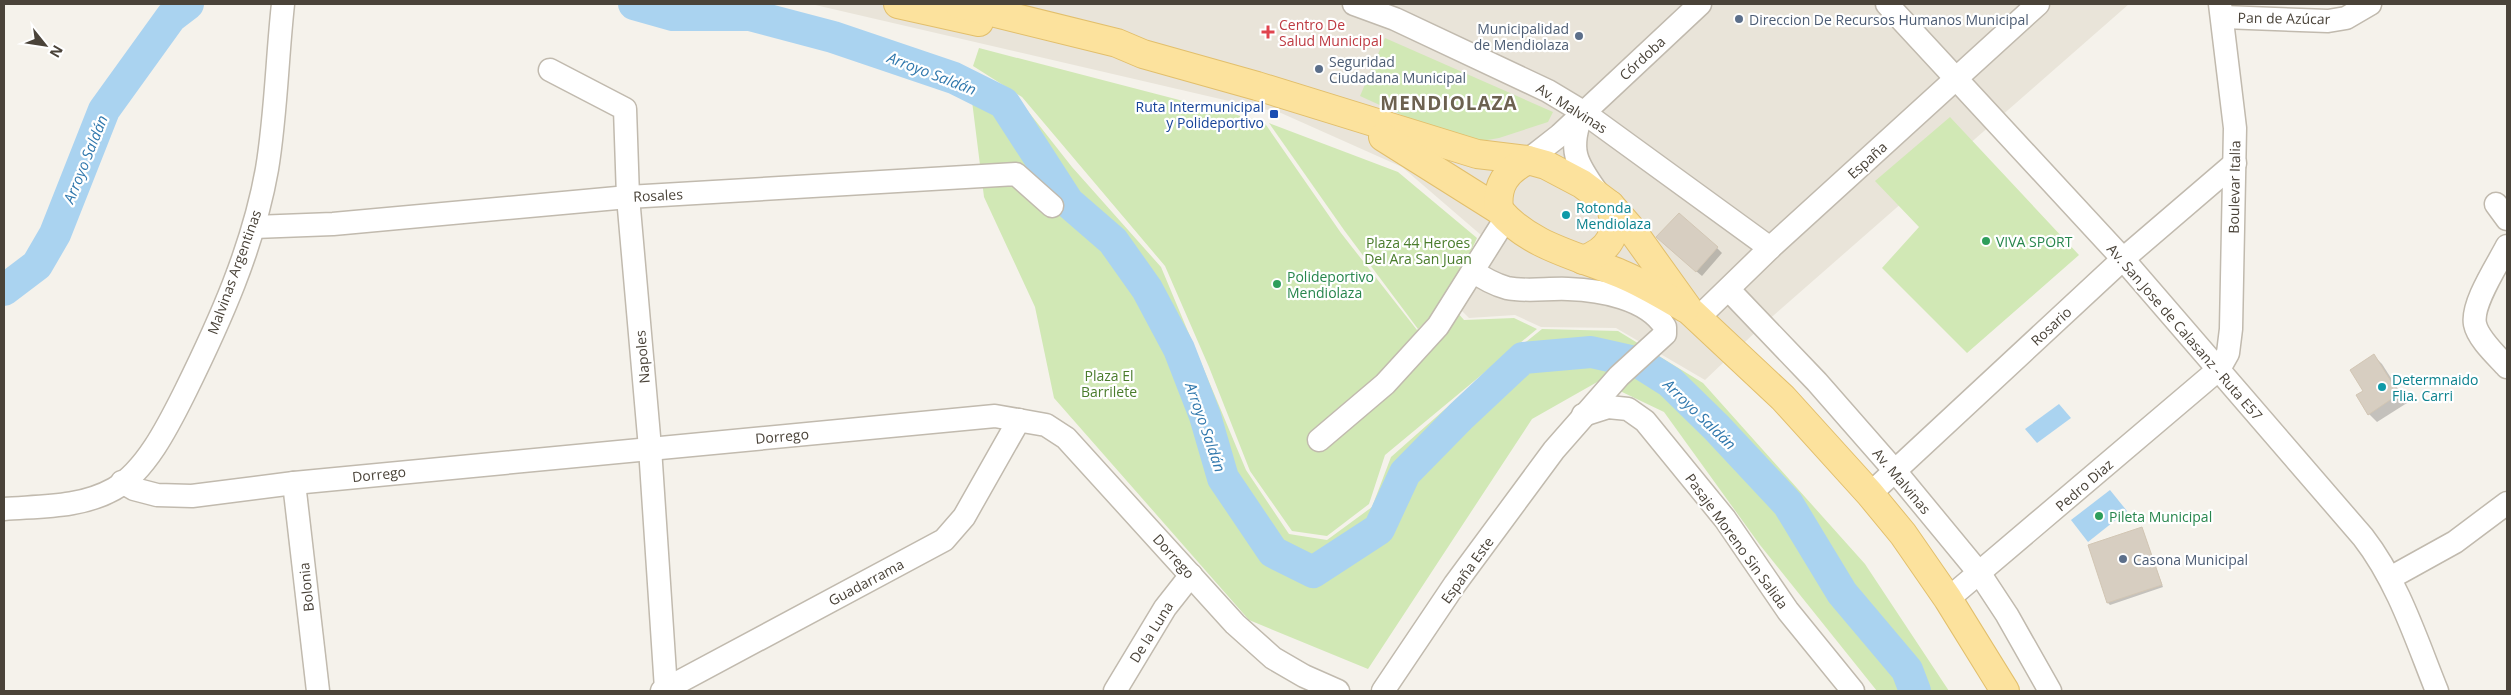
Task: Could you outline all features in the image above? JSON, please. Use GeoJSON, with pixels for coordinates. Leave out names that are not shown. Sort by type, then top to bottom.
{"type":"FeatureCollection","features":[{"type":"Feature","properties":{"kind":"main road"},"geometry":{"type":"LineString","coordinates":[[898,4],[1116,52],[1143,54]]}},
{"type":"Feature","properties":{"kind":"main road"},"geometry":{"type":"LineString","coordinates":[[959,4],[1117,43],[1143,54],[1257,86],[1477,154],[1528,160],[1562,173],[1604,200],[1651,254],[1693,314],[1783,398],[1870,494],[1903,534],[1948,599],[2005,691]]}},
{"type":"Feature","properties":{"kind":"main road"},"geometry":{"type":"LineString","coordinates":[[1343,114],[1427,164],[1560,252],[1641,283],[1693,314]]}},
{"type":"Feature","properties":{"kind":"main road"},"geometry":{"type":"LineString","coordinates":[[1502,214],[1498,198],[1503,180],[1510,171],[1528,160]]}},
{"type":"Feature","properties":{"kind":"main road"},"geometry":{"type":"LineString","coordinates":[[1583,260],[1598,253],[1610,240],[1614,229],[1615,218],[1604,200]]}},
{"type":"Feature","properties":{"kind":"street","name":"Córdoba"},"geometry":{"type":"LineString","coordinates":[[1528,160],[1560,135],[1700,4]]}},
{"type":"Feature","properties":{"kind":"street","name":"Av. San Jose de Calasanz - Ruta E57"},"geometry":{"type":"LineString","coordinates":[[1887,4],[2123,259],[2363,537],[2376,554],[2390,578],[2437,691]]}},
{"type":"Feature","properties":{"kind":"street","name":"España"},"geometry":{"type":"LineString","coordinates":[[1693,314],[1729,290],[1770,248],[2038,4]]}},
{"type":"Feature","properties":{"kind":"street","name":"Pan de Azúcar"},"geometry":{"type":"LineString","coordinates":[[2222,10],[2328,21],[2346,18],[2370,4]]}},
{"type":"Feature","properties":{"kind":"street","name":"Av. Malvinas"},"geometry":{"type":"LineString","coordinates":[[1365,5],[1548,91],[1583,112],[1770,248]]}},
{"type":"Feature","properties":{"kind":"street","name":"Malvinas Argentinas"},"geometry":{"type":"LineString","coordinates":[[4,509],[78,503],[104,493],[122,482],[146,459],[174,414],[220,321],[254,227],[267,169],[282,10]]}},
{"type":"Feature","properties":{"kind":"street","name":"Boulevar Italia"},"geometry":{"type":"LineString","coordinates":[[2219,370],[2228,353],[2232,329],[2235,162],[2235,128],[2222,10]]}},
{"type":"Feature","properties":{"kind":"street","name":"Napoles"},"geometry":{"type":"LineString","coordinates":[[550,70],[625,109],[628,197],[650,448],[664,690]]}},
{"type":"Feature","properties":{"kind":"street"},"geometry":{"type":"LineString","coordinates":[[1583,112],[1575,132],[1576,158],[1604,200]]}},
{"type":"Feature","properties":{"kind":"street","name":"Rosario"},"geometry":{"type":"LineString","coordinates":[[1870,494],[2123,259],[2235,162]]}},
{"type":"Feature","properties":{"kind":"street","name":"Rosales"},"geometry":{"type":"LineString","coordinates":[[254,227],[333,224],[628,197],[1016,174],[1052,206]]}},
{"type":"Feature","properties":{"kind":"street"},"geometry":{"type":"LineString","coordinates":[[1319,440],[1392,376],[1438,326],[1473,271],[1502,214]]}},
{"type":"Feature","properties":{"kind":"street"},"geometry":{"type":"LineString","coordinates":[[2507,246],[2477,306],[2475,322],[2478,332],[2507,367]]}},
{"type":"Feature","properties":{"kind":"street","name":"España Este"},"geometry":{"type":"LineString","coordinates":[[1383,691],[1455,584],[1554,450],[1618,376],[1665,334],[1665,327],[1653,313],[1635,303],[1596,292],[1570,289],[1509,288],[1487,281],[1473,271]]}},
{"type":"Feature","properties":{"kind":"street","name":"Av. Malvinas"},"geometry":{"type":"LineString","coordinates":[[1729,290],[1817,382],[1980,574],[2007,615],[2050,691]]}},
{"type":"Feature","properties":{"kind":"street","name":"Pedro Diaz"},"geometry":{"type":"LineString","coordinates":[[1948,599],[1980,574],[2219,370]]}},
{"type":"Feature","properties":{"kind":"street","name":"Pasaje Moreno Sin Salida"},"geometry":{"type":"LineString","coordinates":[[1583,415],[1608,407],[1628,409],[1646,421],[1725,519],[1788,611],[1853,691]]}},
{"type":"Feature","properties":{"kind":"street","name":"Dorrego"},"geometry":{"type":"LineString","coordinates":[[122,482],[134,489],[157,495],[192,496],[294,483],[995,416],[1019,420],[1046,425],[1066,438],[1235,624],[1273,658],[1304,676],[1338,691]]}},
{"type":"Feature","properties":{"kind":"street","name":"Guadarrama"},"geometry":{"type":"LineString","coordinates":[[664,690],[944,540],[964,517],[1019,420]]}},
{"type":"Feature","properties":{"kind":"street","name":"Bolonia"},"geometry":{"type":"LineString","coordinates":[[294,483],[318,691]]}},
{"type":"Feature","properties":{"kind":"street"},"geometry":{"type":"LineString","coordinates":[[2390,578],[2455,542],[2507,503]]}},
{"type":"Feature","properties":{"kind":"street","name":"De la Luna"},"geometry":{"type":"LineString","coordinates":[[1115,691],[1165,608],[1191,575]]}},
{"type":"Feature","properties":{"kind":"shaded area"},"geometry":{"type":"Polygon","coordinates":[[[811,4],[2129,4],[1766,322],[1705,380],[1616,328],[1541,327],[1515,315],[1469,318],[1451,300],[1481,235],[1402,167],[1281,113],[811,4]]]}},
{"type":"Feature","properties":{"kind":"green space"},"geometry":{"type":"Polygon","coordinates":[[[1385,38],[1553,112],[1548,122],[1499,138],[1476,142],[1430,128],[1360,96],[1385,38]]]}},
{"type":"Feature","properties":{"kind":"green space","name":"Polideportivo Mendiolaza"},"geometry":{"type":"Polygon","coordinates":[[[979,48],[1264,122],[1341,233],[1417,330],[1448,302],[1464,320],[1514,318],[1537,329],[1385,455],[1369,504],[1327,536],[1292,531],[1250,471],[1209,367],[1165,266],[1022,97],[973,66],[979,48]]]}},
{"type":"Feature","properties":{"kind":"green space","name":"Plaza El Barrilete"},"geometry":{"type":"Polygon","coordinates":[[[968,69],[1020,101],[1072,167],[1161,267],[1246,470],[1289,534],[1327,540],[1372,507],[1391,457],[1470,387],[1542,329],[1618,331],[1703,383],[1865,564],[1949,691],[1877,691],[1760,545],[1664,412],[1599,381],[1532,419],[1368,669],[1249,620],[1054,398],[1035,307],[984,197],[968,69]]]}},
{"type":"Feature","properties":{"kind":"green space","name":"VIVA SPORT"},"geometry":{"type":"Polygon","coordinates":[[[1950,117],[2079,255],[1967,353],[1882,268],[1919,227],[1875,181],[1950,117]]]}},
{"type":"Feature","properties":{"kind":"green space","name":"Plaza 44 Heroes Del Ara San Juan"},"geometry":{"type":"Polygon","coordinates":[[[1269,123],[1398,172],[1477,238],[1448,300],[1418,329],[1344,230],[1269,123]]]}},
{"type":"Feature","properties":{"kind":"water"},"geometry":{"type":"Polygon","coordinates":[[[2059,404],[2071,418],[2037,443],[2025,429],[2059,404]]]}},
{"type":"Feature","properties":{"kind":"water","name":"Pileta Municipal"},"geometry":{"type":"Polygon","coordinates":[[[2110,490],[2127,511],[2088,542],[2071,520],[2110,490]]]}},
{"type":"Feature","properties":{"kind":"building"},"geometry":{"type":"Polygon","coordinates":[[[1679,213],[1718,247],[1696,272],[1656,237],[1679,213]]]}},
{"type":"Feature","properties":{"kind":"building","name":"Determnaido Flia. Carri"},"geometry":{"type":"Polygon","coordinates":[[[2374,354],[2399,394],[2368,415],[2356,395],[2363,391],[2350,370],[2374,354]]]}},
{"type":"Feature","properties":{"kind":"building","name":"Casona Municipal"},"geometry":{"type":"Polygon","coordinates":[[[2142,527],[2162,585],[2107,603],[2088,545],[2142,527]]]}},
{"type":"Feature","properties":{"kind":"waterway","name":"Arroyo Saldán"},"geometry":{"type":"LineString","coordinates":[[4,290],[37,265],[55,234],[104,110],[171,17],[188,4]]}},
{"type":"Feature","properties":{"kind":"waterway","name":"Arroyo Saldán"},"geometry":{"type":"LineString","coordinates":[[634,4],[673,15],[750,15],[833,37],[954,78],[1004,103],[1068,202],[1113,241],[1147,289],[1179,349],[1205,416],[1223,478],[1273,552],[1313,572],[1379,529],[1405,473],[1461,416],[1523,358],[1591,352],[1640,363],[1670,382],[1717,428],[1788,504],[1842,593],[1907,670],[1915,691]]}},
{"type":"Feature","properties":{"kind":"place","name":"Direccion De Recursos Humanos Municipal"},"geometry":{"type":"Point","coordinates":[1739,19]}},
{"type":"Feature","properties":{"kind":"place","name":"Centro De Salud Municipal"},"geometry":{"type":"Point","coordinates":[1268,32]}},
{"type":"Feature","properties":{"kind":"place","name":"Municipalidad de Mendiolaza"},"geometry":{"type":"Point","coordinates":[1579,36]}},
{"type":"Feature","properties":{"kind":"place","name":"Seguridad Ciudadana Municipal"},"geometry":{"type":"Point","coordinates":[1319,69]}},
{"type":"Feature","properties":{"kind":"place","name":"Ruta Intermunicipal y Polideportivo"},"geometry":{"type":"Point","coordinates":[1274,114]}},
{"type":"Feature","properties":{"kind":"place","name":"Rotonda Mendiolaza"},"geometry":{"type":"Point","coordinates":[1566,215]}},
{"type":"Feature","properties":{"kind":"place","name":"VIVA SPORT"},"geometry":{"type":"Point","coordinates":[1986,241]}},
{"type":"Feature","properties":{"kind":"place","name":"Polideportivo Mendiolaza"},"geometry":{"type":"Point","coordinates":[1277,284]}},
{"type":"Feature","properties":{"kind":"place","name":"Determnaido Flia. Carri"},"geometry":{"type":"Point","coordinates":[2382,387]}},
{"type":"Feature","properties":{"kind":"place","name":"Pileta Municipal"},"geometry":{"type":"Point","coordinates":[2099,516]}},
{"type":"Feature","properties":{"kind":"place","name":"Casona Municipal"},"geometry":{"type":"Point","coordinates":[2123,559]}},
{"type":"Feature","properties":{"kind":"district","name":"MENDIOLAZA"},"geometry":{"type":"Point","coordinates":[1449,103]}}]}
